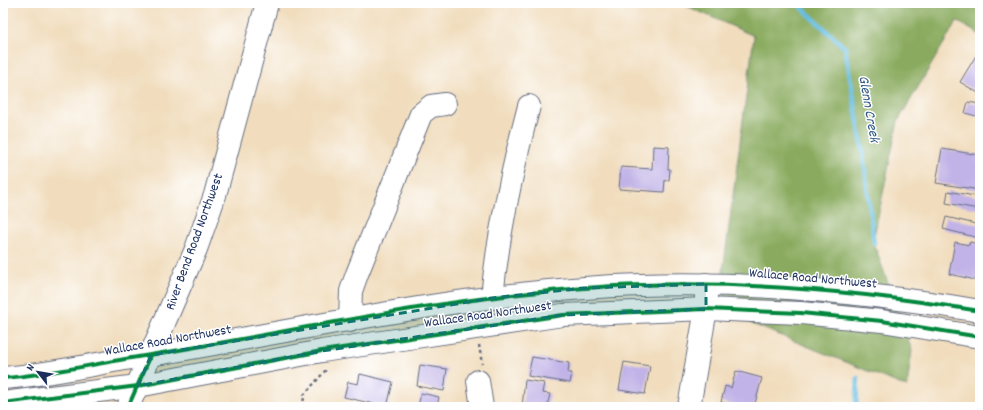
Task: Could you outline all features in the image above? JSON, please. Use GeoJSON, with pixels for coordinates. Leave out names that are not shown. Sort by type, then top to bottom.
{"type":"FeatureCollection","features":[{"type":"Feature","properties":{"kind":"main road","name":"River Bend Road Northwest"},"geometry":{"type":"LineString","coordinates":[[128,407],[196,249],[216,195],[267,3]]}},
{"type":"Feature","properties":{"kind":"main road"},"geometry":{"type":"LineString","coordinates":[[350,321],[351,291],[421,114],[431,106],[445,104]]}},
{"type":"Feature","properties":{"kind":"main road"},"geometry":{"type":"LineString","coordinates":[[492,298],[499,239],[512,172],[529,106]]}},
{"type":"Feature","properties":{"kind":"main road","name":"Wallace Road Northwest"},"geometry":{"type":"LineString","coordinates":[[3,378],[492,298],[584,288],[653,284],[750,285],[886,296],[980,311]]}},
{"type":"Feature","properties":{"kind":"main road"},"geometry":{"type":"LineString","coordinates":[[689,407],[706,309],[706,284]]}},
{"type":"Feature","properties":{"kind":"main road","name":"Wallace Road Northwest"},"geometry":{"type":"LineString","coordinates":[[3,403],[138,386],[322,351],[476,327],[562,316],[706,309],[801,313],[867,320],[980,337]]}},
{"type":"Feature","properties":{"kind":"main road"},"geometry":{"type":"LineString","coordinates":[[478,381],[482,407]]}},
{"type":"Feature","properties":{"kind":"path"},"geometry":{"type":"LineString","coordinates":[[476,327],[482,364],[478,381]]}},
{"type":"Feature","properties":{"kind":"path"},"geometry":{"type":"LineString","coordinates":[[303,407],[304,395],[325,372],[322,351]]}},
{"type":"Feature","properties":{"kind":"highlighted area"},"geometry":{"type":"Polygon","coordinates":[[[706,284],[706,309],[563,315],[322,351],[138,386],[151,355],[492,298],[584,288],[706,284]]]}},
{"type":"Feature","properties":{"kind":"green space"},"geometry":{"type":"Polygon","coordinates":[[[680,3],[980,3],[980,35],[957,21],[898,121],[873,241],[912,350],[907,387],[718,310],[754,36],[680,3]]]}},
{"type":"Feature","properties":{"kind":"building"},"geometry":{"type":"Polygon","coordinates":[[[980,49],[980,94],[960,82],[980,49]]]}},
{"type":"Feature","properties":{"kind":"building"},"geometry":{"type":"Polygon","coordinates":[[[968,102],[980,104],[980,117],[965,113],[968,102]]]}},
{"type":"Feature","properties":{"kind":"building"},"geometry":{"type":"Polygon","coordinates":[[[653,146],[669,147],[669,180],[665,180],[664,192],[619,189],[621,167],[652,169],[653,146]]]}},
{"type":"Feature","properties":{"kind":"building"},"geometry":{"type":"Polygon","coordinates":[[[942,149],[980,155],[980,190],[936,183],[942,149]]]}},
{"type":"Feature","properties":{"kind":"building"},"geometry":{"type":"Polygon","coordinates":[[[948,191],[980,197],[978,209],[946,203],[948,191]]]}},
{"type":"Feature","properties":{"kind":"building"},"geometry":{"type":"Polygon","coordinates":[[[946,217],[980,225],[979,238],[943,229],[946,217]]]}},
{"type":"Feature","properties":{"kind":"building"},"geometry":{"type":"Polygon","coordinates":[[[955,242],[969,245],[970,242],[980,244],[980,281],[949,274],[955,242]]]}},
{"type":"Feature","properties":{"kind":"building"},"geometry":{"type":"Polygon","coordinates":[[[532,357],[569,363],[568,373],[572,373],[570,383],[528,376],[532,357]]]}},
{"type":"Feature","properties":{"kind":"building"},"geometry":{"type":"Polygon","coordinates":[[[624,362],[650,366],[645,394],[619,390],[624,362]]]}},
{"type":"Feature","properties":{"kind":"building"},"geometry":{"type":"Polygon","coordinates":[[[420,365],[447,369],[444,391],[417,386],[420,365]]]}},
{"type":"Feature","properties":{"kind":"building"},"geometry":{"type":"Polygon","coordinates":[[[736,371],[762,378],[754,407],[739,407],[721,402],[725,386],[731,388],[736,371]]]}},
{"type":"Feature","properties":{"kind":"building"},"geometry":{"type":"Polygon","coordinates":[[[360,374],[393,382],[387,407],[344,397],[348,382],[358,384],[360,374]]]}},
{"type":"Feature","properties":{"kind":"building"},"geometry":{"type":"Polygon","coordinates":[[[525,380],[544,383],[542,393],[550,394],[547,407],[522,407],[525,380]]]}},
{"type":"Feature","properties":{"kind":"building"},"geometry":{"type":"Polygon","coordinates":[[[421,393],[439,397],[437,407],[418,407],[421,393]]]}},
{"type":"Feature","properties":{"kind":"building"},"geometry":{"type":"Polygon","coordinates":[[[230,403],[255,406],[255,407],[230,407],[230,403]]]}},
{"type":"Feature","properties":{"kind":"waterway","name":"Glenn Creek"},"geometry":{"type":"LineString","coordinates":[[793,3],[799,5],[845,48],[862,146],[874,243]]}},
{"type":"Feature","properties":{"kind":"waterway","name":"Glenn Creek"},"geometry":{"type":"LineString","coordinates":[[856,407],[858,378]]}},
{"type":"Feature","properties":{"kind":"cycle path"},"geometry":{"type":"LineString","coordinates":[[3,378],[64,370],[470,300],[585,288],[635,285],[734,285],[833,291],[931,303],[980,311]]}},
{"type":"Feature","properties":{"kind":"cycle path"},"geometry":{"type":"LineString","coordinates":[[3,403],[138,386],[322,351],[563,315],[706,309],[801,313],[882,321],[980,337]]}},
{"type":"Feature","properties":{"kind":"cycle path"},"geometry":{"type":"LineString","coordinates":[[128,407],[151,355]]}}]}
